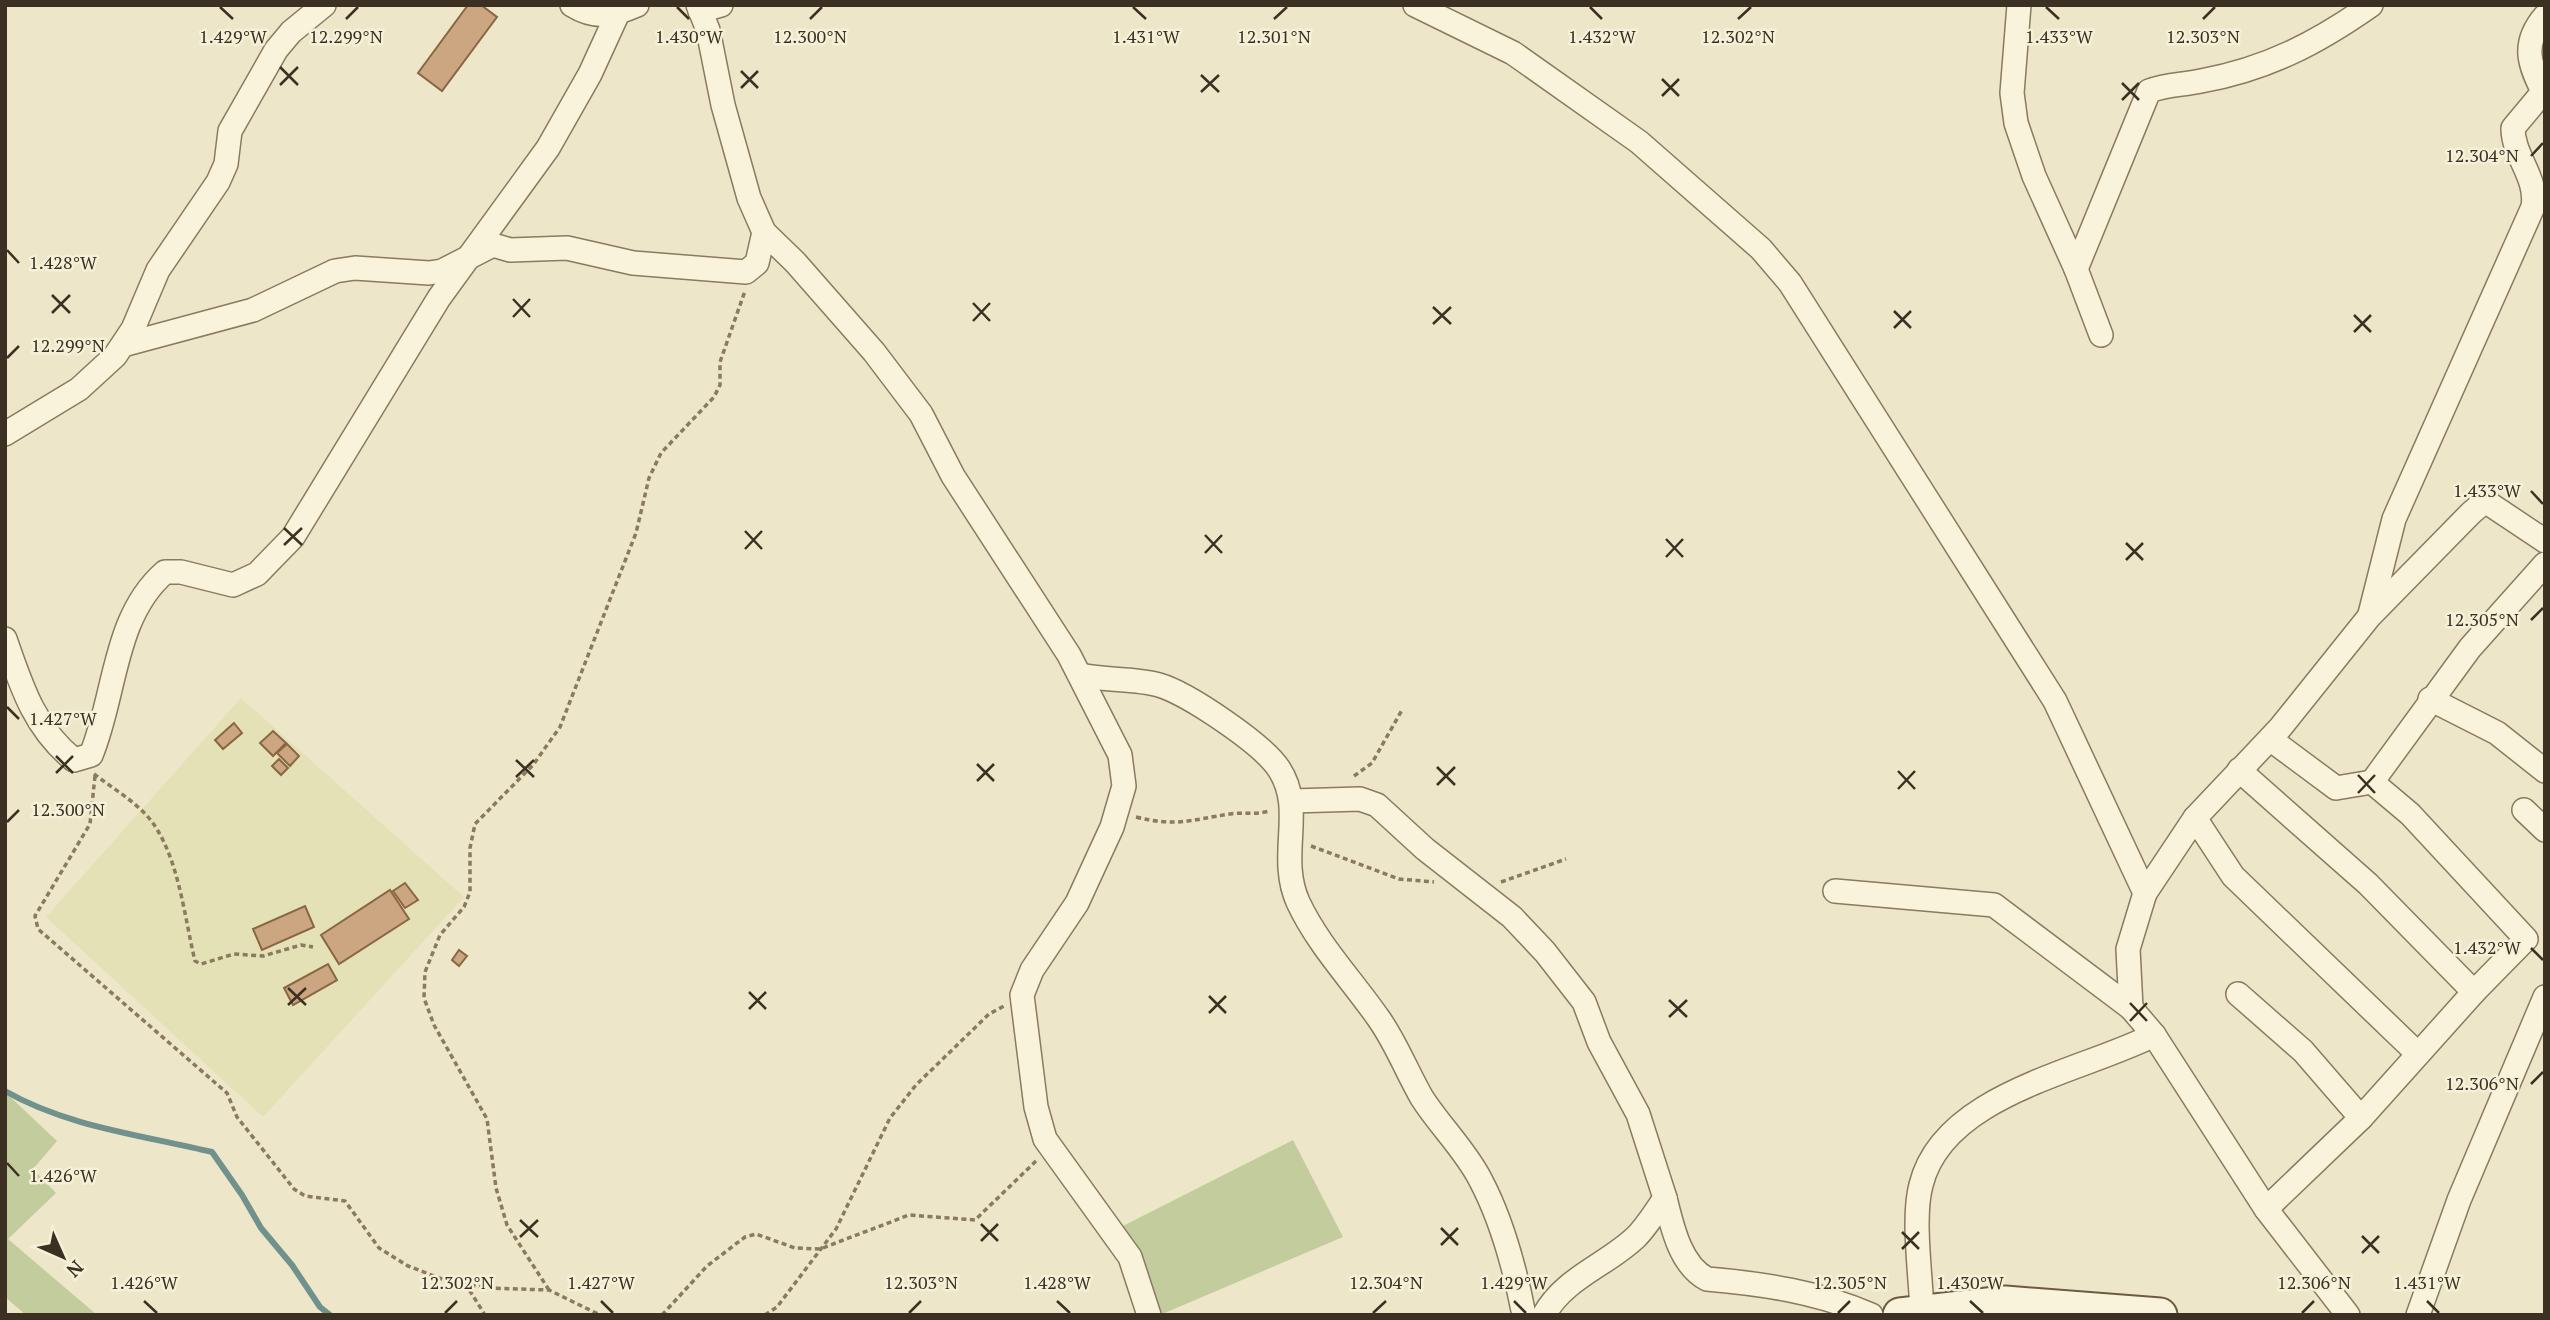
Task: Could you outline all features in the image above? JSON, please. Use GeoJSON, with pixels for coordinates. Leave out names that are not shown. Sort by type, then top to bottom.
{"type":"FeatureCollection","features":[{"type":"Feature","properties":{"kind":"street"},"geometry":{"type":"LineString","coordinates":[[5,434],[79,389],[107,366],[123,345],[158,270],[218,182],[226,164],[230,131],[276,50],[291,32],[324,5]]}},
{"type":"Feature","properties":{"kind":"street"},"geometry":{"type":"LineString","coordinates":[[572,5],[597,16],[631,8]]}},
{"type":"Feature","properties":{"kind":"street"},"geometry":{"type":"LineString","coordinates":[[1415,5],[1513,52],[1639,142],[1761,249],[1790,283],[2055,701],[2145,893]]}},
{"type":"Feature","properties":{"kind":"street"},"geometry":{"type":"LineString","coordinates":[[2018,5],[2012,93],[2016,123],[2034,176],[2076,269],[2101,335]]}},
{"type":"Feature","properties":{"kind":"street"},"geometry":{"type":"LineString","coordinates":[[2076,269],[2149,91],[2165,84],[2201,81],[2277,60],[2309,47],[2370,6]]}},
{"type":"Feature","properties":{"kind":"street"},"geometry":{"type":"LineString","coordinates":[[706,7],[749,198],[764,232],[795,261],[847,325],[874,352],[921,414],[953,476],[1080,675],[1121,755],[1124,786],[1112,827],[1077,903],[1032,970],[1022,995],[1036,1107],[1049,1147],[1130,1257],[1149,1315]]}},
{"type":"Feature","properties":{"kind":"street"},"geometry":{"type":"LineString","coordinates":[[5,639],[29,707],[58,748],[88,768],[123,641],[138,604],[153,583],[165,572],[181,572],[233,585],[257,574],[293,537],[426,319],[548,148],[631,8]]}},
{"type":"Feature","properties":{"kind":"street"},"geometry":{"type":"LineString","coordinates":[[2369,617],[2399,508],[2533,207],[2534,186],[2514,146],[2513,128],[2544,93],[2528,62],[2528,43],[2545,16]]}},
{"type":"Feature","properties":{"kind":"street"},"geometry":{"type":"LineString","coordinates":[[123,345],[261,308],[335,271],[355,268],[429,273],[467,259],[493,245],[510,250],[568,248],[634,263],[752,271],[757,263],[764,232]]}},
{"type":"Feature","properties":{"kind":"street"},"geometry":{"type":"LineString","coordinates":[[2131,1008],[2128,948],[2145,893],[2194,818],[2270,739],[2369,617],[2485,501],[2545,541]]}},
{"type":"Feature","properties":{"kind":"street"},"geometry":{"type":"LineString","coordinates":[[2270,739],[2336,788],[2372,782],[2430,699],[2470,648],[2545,564]]}},
{"type":"Feature","properties":{"kind":"street"},"geometry":{"type":"LineString","coordinates":[[1080,675],[1103,681],[1157,684],[1184,695],[1261,751],[1279,769],[1292,801],[1288,873],[1303,912],[1314,933],[1382,1022],[1425,1101],[1481,1180],[1501,1228],[1524,1315]]}},
{"type":"Feature","properties":{"kind":"street"},"geometry":{"type":"LineString","coordinates":[[2430,699],[2497,733],[2545,771]]}},
{"type":"Feature","properties":{"kind":"street"},"geometry":{"type":"LineString","coordinates":[[2239,770],[2368,884],[2474,992]]}},
{"type":"Feature","properties":{"kind":"street"},"geometry":{"type":"LineString","coordinates":[[2266,1209],[2361,1118],[2474,992],[2525,944],[2525,935],[2410,814],[2372,782]]}},
{"type":"Feature","properties":{"kind":"street"},"geometry":{"type":"LineString","coordinates":[[1292,801],[1360,799],[1377,805],[1425,849],[1512,917],[1545,952],[1584,1002],[1599,1042],[1638,1114],[1679,1241],[1689,1265],[1697,1274],[1707,1279],[1796,1290],[1836,1300],[1871,1315]]}},
{"type":"Feature","properties":{"kind":"street"},"geometry":{"type":"LineString","coordinates":[[2524,810],[2545,830]]}},
{"type":"Feature","properties":{"kind":"street"},"geometry":{"type":"LineString","coordinates":[[2194,818],[2233,876],[2418,1054]]}},
{"type":"Feature","properties":{"kind":"street"},"geometry":{"type":"LineString","coordinates":[[1835,891],[1994,905],[2131,1008],[2154,1035],[2266,1209],[2348,1315]]}},
{"type":"Feature","properties":{"kind":"street"},"geometry":{"type":"LineString","coordinates":[[2238,994],[2303,1051],[2361,1118]]}},
{"type":"Feature","properties":{"kind":"street"},"geometry":{"type":"LineString","coordinates":[[2418,1315],[2459,1200],[2545,997]]}},
{"type":"Feature","properties":{"kind":"street"},"geometry":{"type":"LineString","coordinates":[[2154,1035],[1983,1106],[1945,1142],[1930,1161],[1920,1185],[1911,1314],[2005,1303],[2160,1315]]}},
{"type":"Feature","properties":{"kind":"street"},"geometry":{"type":"LineString","coordinates":[[1544,1315],[1551,1302],[1565,1289],[1635,1238],[1665,1198]]}},
{"type":"Feature","properties":{"kind":"path"},"geometry":{"type":"LineString","coordinates":[[549,1290],[507,1225],[495,1188],[487,1119],[434,1025],[424,998],[425,972],[440,935],[464,907],[470,892],[470,848],[475,824],[533,765],[559,727],[569,706],[636,533],[649,478],[661,453],[714,397],[720,385],[720,362],[752,271]]}},
{"type":"Feature","properties":{"kind":"path"},"geometry":{"type":"LineString","coordinates":[[88,768],[118,789],[158,831],[189,919],[195,961],[201,964],[234,954],[263,956],[302,945],[313,947]]}},
{"type":"Feature","properties":{"kind":"path"},"geometry":{"type":"LineString","coordinates":[[88,768],[90,824],[35,916],[38,929],[227,1093],[237,1117],[294,1189],[305,1196],[345,1201],[379,1248],[408,1266],[465,1283],[486,1288],[549,1290],[600,1315]]}},
{"type":"Feature","properties":{"kind":"path"},"geometry":{"type":"LineString","coordinates":[[765,1315],[777,1307],[842,1218],[890,1118],[916,1085],[989,1014],[1022,995]]}},
{"type":"Feature","properties":{"kind":"path"},"geometry":{"type":"LineString","coordinates":[[662,1315],[706,1266],[745,1237],[756,1234],[795,1248],[820,1250],[909,1215],[975,1220],[1049,1147]]}},
{"type":"Feature","properties":{"kind":"path"},"geometry":{"type":"LineString","coordinates":[[465,1283],[485,1315]]}},
{"type":"Feature","properties":{"kind":"shaded area"},"geometry":{"type":"Polygon","coordinates":[[[241,698],[464,897],[263,1117],[46,917],[241,698]]]}},
{"type":"Feature","properties":{"kind":"green space"},"geometry":{"type":"Polygon","coordinates":[[[5,1092],[57,1141],[33,1169],[56,1193],[8,1239],[97,1315],[26,1315],[5,1297],[5,1092]]]}},
{"type":"Feature","properties":{"kind":"green space"},"geometry":{"type":"Polygon","coordinates":[[[1293,1140],[1343,1237],[1160,1315],[1111,1232],[1293,1140]]]}},
{"type":"Feature","properties":{"kind":"building"},"geometry":{"type":"Polygon","coordinates":[[[468,5],[481,5],[497,17],[442,91],[418,73],[468,5]]]}},
{"type":"Feature","properties":{"kind":"building"},"geometry":{"type":"Polygon","coordinates":[[[234,723],[242,733],[223,749],[215,740],[234,723]]]}},
{"type":"Feature","properties":{"kind":"building"},"geometry":{"type":"Polygon","coordinates":[[[273,731],[286,743],[273,756],[260,743],[273,731]]]}},
{"type":"Feature","properties":{"kind":"building"},"geometry":{"type":"Polygon","coordinates":[[[287,744],[299,756],[290,766],[277,753],[287,744]]]}},
{"type":"Feature","properties":{"kind":"building"},"geometry":{"type":"Polygon","coordinates":[[[279,759],[288,768],[281,775],[272,766],[279,759]]]}},
{"type":"Feature","properties":{"kind":"building"},"geometry":{"type":"Polygon","coordinates":[[[405,883],[418,900],[405,908],[393,891],[405,883]]]}},
{"type":"Feature","properties":{"kind":"building"},"geometry":{"type":"Polygon","coordinates":[[[390,890],[409,919],[339,964],[321,935],[390,890]]]}},
{"type":"Feature","properties":{"kind":"building"},"geometry":{"type":"Polygon","coordinates":[[[305,906],[314,927],[262,950],[253,929],[305,906]]]}},
{"type":"Feature","properties":{"kind":"building"},"geometry":{"type":"Polygon","coordinates":[[[459,950],[467,956],[459,966],[452,960],[459,950]]]}},
{"type":"Feature","properties":{"kind":"building"},"geometry":{"type":"Polygon","coordinates":[[[328,964],[337,980],[293,1005],[284,988],[328,964]]]}},
{"type":"Feature","properties":{"kind":"waterway"},"geometry":{"type":"LineString","coordinates":[[5,1091],[80,1122],[212,1152],[261,1228],[292,1265],[320,1307],[330,1315]]}}]}
